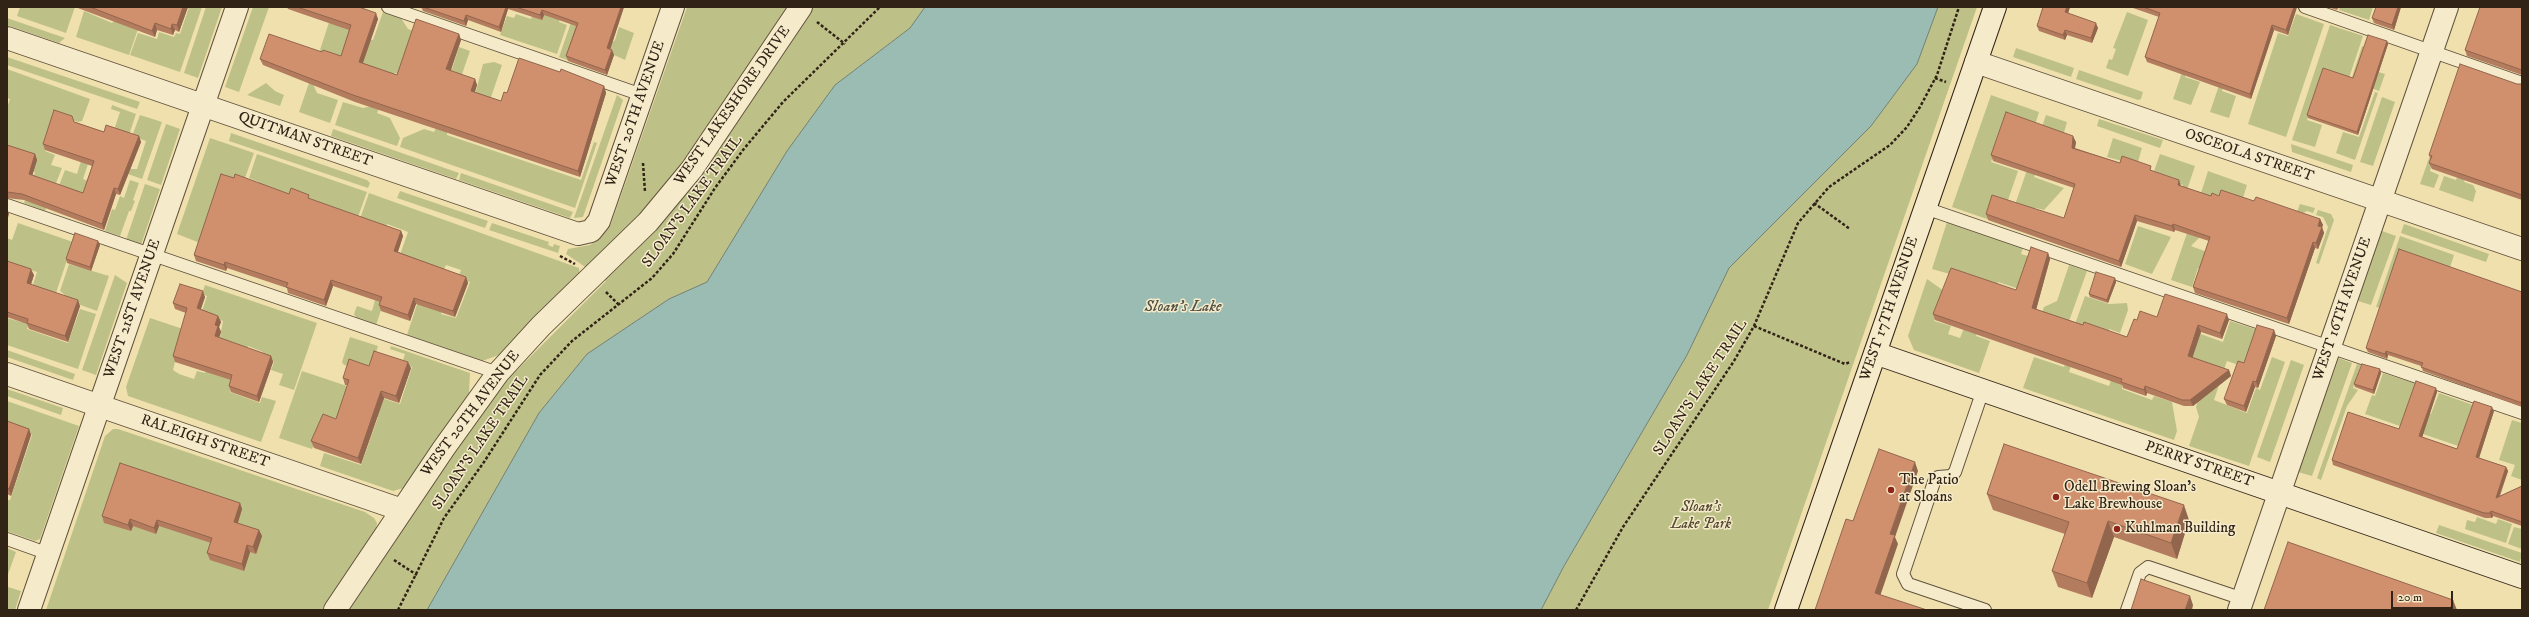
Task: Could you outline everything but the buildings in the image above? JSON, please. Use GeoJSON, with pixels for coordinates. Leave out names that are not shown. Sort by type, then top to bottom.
{"type":"FeatureCollection","features":[{"type":"Feature","properties":{"kind":"street","name":"WEST 21ST AVENUE"},"geometry":{"type":"LineString","coordinates":[[29,610],[237,7]]}},
{"type":"Feature","properties":{"kind":"street","name":"WEST 20TH AVENUE"},"geometry":{"type":"LineString","coordinates":[[599,221],[673,7]]}},
{"type":"Feature","properties":{"kind":"street","name":"WEST 17TH AVENUE"},"geometry":{"type":"LineString","coordinates":[[1786,610],[1995,7]]}},
{"type":"Feature","properties":{"kind":"street","name":"WEST 16TH AVENUE"},"geometry":{"type":"LineString","coordinates":[[2241,604],[2447,7]]}},
{"type":"Feature","properties":{"kind":"street","name":"WEST LAKESHORE DRIVE"},"geometry":{"type":"LineString","coordinates":[[648,222],[692,169],[800,8]]}},
{"type":"Feature","properties":{"kind":"street","name":"QUITMAN STREET"},"geometry":{"type":"LineString","coordinates":[[7,38],[578,234],[591,231],[599,221]]}},
{"type":"Feature","properties":{"kind":"street","name":"OSCEOLA STREET"},"geometry":{"type":"LineString","coordinates":[[1976,62],[2522,249]]}},
{"type":"Feature","properties":{"kind":"street","name":"WEST 20TH AVENUE"},"geometry":{"type":"LineString","coordinates":[[335,610],[402,510],[498,373],[541,326],[648,222]]}},
{"type":"Feature","properties":{"kind":"street","name":"PERRY STREET"},"geometry":{"type":"LineString","coordinates":[[1875,353],[2522,577]]}},
{"type":"Feature","properties":{"kind":"street","name":"RALEIGH STREET"},"geometry":{"type":"LineString","coordinates":[[7,374],[402,510]]}},
{"type":"Feature","properties":{"kind":"lane"},"geometry":{"type":"LineString","coordinates":[[388,7],[642,95]]}},
{"type":"Feature","properties":{"kind":"lane"},"geometry":{"type":"LineString","coordinates":[[2305,7],[2522,83]]}},
{"type":"Feature","properties":{"kind":"lane"},"geometry":{"type":"LineString","coordinates":[[7,205],[498,373]]}},
{"type":"Feature","properties":{"kind":"lane"},"geometry":{"type":"LineString","coordinates":[[1925,208],[2522,413]]}},
{"type":"Feature","properties":{"kind":"lane"},"geometry":{"type":"LineString","coordinates":[[1983,390],[1955,472],[1951,476],[1938,477],[1934,482],[1903,574],[1908,584],[1985,610]]}},
{"type":"Feature","properties":{"kind":"lane"},"geometry":{"type":"LineString","coordinates":[[7,540],[49,554]]}},
{"type":"Feature","properties":{"kind":"lane"},"geometry":{"type":"LineString","coordinates":[[2127,610],[2140,572],[2148,567],[2241,604]]}},
{"type":"Feature","properties":{"kind":"path","name":"SLOAN'S LAKE TRAIL"},"geometry":{"type":"LineString","coordinates":[[398,610],[417,575],[444,518],[484,462],[540,375],[572,341],[652,278],[673,254],[714,188],[783,102],[845,44],[880,7]]}},
{"type":"Feature","properties":{"kind":"path","name":"SLOAN'S LAKE TRAIL"},"geometry":{"type":"LineString","coordinates":[[1576,610],[1623,527],[1734,361],[1754,326],[1798,223],[1829,187],[1890,145],[1907,127],[1935,78],[1959,7]]}},
{"type":"Feature","properties":{"kind":"path"},"geometry":{"type":"LineString","coordinates":[[800,8],[845,44]]}},
{"type":"Feature","properties":{"kind":"path"},"geometry":{"type":"LineString","coordinates":[[1935,78],[1950,83]]}},
{"type":"Feature","properties":{"kind":"path"},"geometry":{"type":"LineString","coordinates":[[1814,204],[1850,228]]}},
{"type":"Feature","properties":{"kind":"path"},"geometry":{"type":"LineString","coordinates":[[1754,326],[1845,364]]}},
{"type":"Feature","properties":{"kind":"path"},"geometry":{"type":"LineString","coordinates":[[377,548],[417,575]]}},
{"type":"Feature","properties":{"kind":"green space"},"geometry":{"type":"Polygon","coordinates":[[[20,7],[75,7],[66,33],[17,16],[20,7]]]}},
{"type":"Feature","properties":{"kind":"green space"},"geometry":{"type":"Polygon","coordinates":[[[189,7],[202,7],[180,72],[130,55],[138,33],[157,39],[159,32],[174,37],[176,33],[180,34],[189,7]]]}},
{"type":"Feature","properties":{"kind":"green space"},"geometry":{"type":"Polygon","coordinates":[[[206,7],[222,7],[198,78],[184,73],[206,7]]]}},
{"type":"Feature","properties":{"kind":"green space"},"geometry":{"type":"Polygon","coordinates":[[[253,7],[269,7],[239,92],[225,87],[253,7]]]}},
{"type":"Feature","properties":{"kind":"green space"},"geometry":{"type":"Polygon","coordinates":[[[334,7],[360,7],[352,33],[373,40],[383,12],[401,18],[408,29],[414,31],[407,54],[452,69],[459,47],[470,51],[451,106],[405,76],[395,73],[391,76],[319,53],[334,7]]]}},
{"type":"Feature","properties":{"kind":"green space"},"geometry":{"type":"Polygon","coordinates":[[[535,7],[560,17],[559,22],[567,25],[557,54],[500,35],[507,16],[514,18],[516,14],[531,19],[535,7]]]}},
{"type":"Feature","properties":{"kind":"green space"},"geometry":{"type":"Polygon","coordinates":[[[687,7],[925,7],[910,28],[835,85],[787,151],[707,282],[669,299],[587,354],[539,413],[427,610],[349,610],[469,431],[510,377],[606,281],[566,254],[568,249],[590,245],[600,238],[611,224],[687,7]]]}},
{"type":"Feature","properties":{"kind":"green space","name":"Sloan's Lake Park"},"geometry":{"type":"Polygon","coordinates":[[[1938,7],[1977,7],[1768,610],[1541,610],[1564,566],[1687,355],[1729,268],[1871,126],[1917,64],[1938,7]]]}},
{"type":"Feature","properties":{"kind":"green space"},"geometry":{"type":"Polygon","coordinates":[[[2269,7],[2238,43],[2222,91],[2236,96],[2229,118],[2210,112],[2234,41],[2269,7]]]}},
{"type":"Feature","properties":{"kind":"green space"},"geometry":{"type":"Polygon","coordinates":[[[2340,7],[2373,7],[2369,20],[2339,10],[2340,7]]]}},
{"type":"Feature","properties":{"kind":"green space"},"geometry":{"type":"Polygon","coordinates":[[[84,11],[112,23],[114,21],[138,29],[129,55],[76,37],[84,11]]]}},
{"type":"Feature","properties":{"kind":"green space"},"geometry":{"type":"Polygon","coordinates":[[[2127,12],[2148,20],[2128,76],[2106,68],[2109,59],[2112,60],[2116,49],[2113,48],[2127,12]]]}},
{"type":"Feature","properties":{"kind":"green space"},"geometry":{"type":"Polygon","coordinates":[[[574,14],[583,66],[559,57],[574,14]]]}},
{"type":"Feature","properties":{"kind":"green space"},"geometry":{"type":"Polygon","coordinates":[[[2296,14],[2324,24],[2286,137],[2248,124],[2278,33],[2288,36],[2296,14]]]}},
{"type":"Feature","properties":{"kind":"green space"},"geometry":{"type":"Polygon","coordinates":[[[7,18],[65,38],[59,43],[7,25],[7,18]]]}},
{"type":"Feature","properties":{"kind":"green space"},"geometry":{"type":"Polygon","coordinates":[[[2330,25],[2363,36],[2349,78],[2324,70],[2307,120],[2322,125],[2315,147],[2292,140],[2330,25]]]}},
{"type":"Feature","properties":{"kind":"green space"},"geometry":{"type":"Polygon","coordinates":[[[619,27],[634,33],[625,60],[603,50],[615,40],[619,27]]]}},
{"type":"Feature","properties":{"kind":"green space"},"geometry":{"type":"Polygon","coordinates":[[[2196,31],[2200,33],[2185,77],[2200,82],[2191,105],[2173,99],[2196,31]]]}},
{"type":"Feature","properties":{"kind":"green space"},"geometry":{"type":"Polygon","coordinates":[[[2362,46],[2365,47],[2358,66],[2385,74],[2379,91],[2351,80],[2362,46]]]}},
{"type":"Feature","properties":{"kind":"green space"},"geometry":{"type":"Polygon","coordinates":[[[2016,48],[2074,68],[2071,77],[2013,57],[2016,48]]]}},
{"type":"Feature","properties":{"kind":"green space"},"geometry":{"type":"Polygon","coordinates":[[[319,54],[313,84],[317,93],[338,100],[330,123],[299,112],[319,54]]]}},
{"type":"Feature","properties":{"kind":"green space"},"geometry":{"type":"Polygon","coordinates":[[[7,57],[140,102],[137,109],[7,65],[7,57]]]}},
{"type":"Feature","properties":{"kind":"green space"},"geometry":{"type":"Polygon","coordinates":[[[494,62],[502,65],[490,100],[475,95],[483,64],[494,62]]]}},
{"type":"Feature","properties":{"kind":"green space"},"geometry":{"type":"Polygon","coordinates":[[[7,69],[90,99],[82,121],[78,122],[56,115],[45,151],[55,155],[51,165],[62,168],[45,211],[24,203],[35,172],[7,163],[7,108],[10,99],[7,98],[7,69]]]}},
{"type":"Feature","properties":{"kind":"green space"},"geometry":{"type":"Polygon","coordinates":[[[2079,70],[2143,92],[2141,99],[2138,100],[2076,79],[2079,70]]]}},
{"type":"Feature","properties":{"kind":"green space"},"geometry":{"type":"Polygon","coordinates":[[[266,83],[275,91],[284,95],[280,106],[247,95],[266,83]]]}},
{"type":"Feature","properties":{"kind":"green space"},"geometry":{"type":"Polygon","coordinates":[[[2498,83],[2464,182],[2473,185],[2476,191],[2473,202],[2439,190],[2444,176],[2456,180],[2477,118],[2498,83]]]}},
{"type":"Feature","properties":{"kind":"green space"},"geometry":{"type":"Polygon","coordinates":[[[2453,89],[2430,171],[2439,175],[2434,188],[2420,184],[2453,89]]]}},
{"type":"Feature","properties":{"kind":"green space"},"geometry":{"type":"Polygon","coordinates":[[[2375,92],[2378,93],[2355,160],[2336,153],[2343,132],[2359,137],[2375,92]]]}},
{"type":"Feature","properties":{"kind":"green space"},"geometry":{"type":"Polygon","coordinates":[[[617,95],[623,100],[583,217],[574,218],[617,95]]]}},
{"type":"Feature","properties":{"kind":"green space"},"geometry":{"type":"Polygon","coordinates":[[[1991,95],[2039,112],[2035,125],[2007,116],[1991,162],[2018,171],[2007,203],[1993,199],[1987,219],[1952,207],[1991,95]]]}},
{"type":"Feature","properties":{"kind":"green space"},"geometry":{"type":"Polygon","coordinates":[[[2382,97],[2395,102],[2373,166],[2360,162],[2382,97]]]}},
{"type":"Feature","properties":{"kind":"green space"},"geometry":{"type":"Polygon","coordinates":[[[383,98],[377,113],[390,118],[400,138],[397,146],[335,125],[343,102],[363,108],[372,106],[383,98]]]}},
{"type":"Feature","properties":{"kind":"green space"},"geometry":{"type":"Polygon","coordinates":[[[112,105],[136,114],[129,135],[114,130],[120,112],[111,109],[112,105]]]}},
{"type":"Feature","properties":{"kind":"green space"},"geometry":{"type":"Polygon","coordinates":[[[140,115],[162,122],[142,179],[128,174],[130,169],[137,169],[146,141],[132,136],[140,115]]]}},
{"type":"Feature","properties":{"kind":"green space"},"geometry":{"type":"Polygon","coordinates":[[[2046,115],[2067,122],[2063,136],[2047,140],[2034,177],[2064,188],[2044,210],[2036,208],[2008,225],[2046,115]]]}},
{"type":"Feature","properties":{"kind":"green space"},"geometry":{"type":"Polygon","coordinates":[[[2099,119],[2163,140],[2160,148],[2097,126],[2099,119]]]}},
{"type":"Feature","properties":{"kind":"green space"},"geometry":{"type":"Polygon","coordinates":[[[166,124],[180,129],[161,185],[147,180],[166,124]]]}},
{"type":"Feature","properties":{"kind":"green space"},"geometry":{"type":"Polygon","coordinates":[[[436,128],[447,132],[447,135],[581,180],[594,142],[597,143],[575,208],[400,147],[403,138],[424,129],[434,132],[436,128]]]}},
{"type":"Feature","properties":{"kind":"green space"},"geometry":{"type":"Polygon","coordinates":[[[333,129],[459,173],[456,179],[331,136],[333,129]]]}},
{"type":"Feature","properties":{"kind":"green space"},"geometry":{"type":"Polygon","coordinates":[[[231,133],[367,180],[370,183],[368,188],[229,141],[231,133]]]}},
{"type":"Feature","properties":{"kind":"green space"},"geometry":{"type":"Polygon","coordinates":[[[210,138],[254,153],[245,178],[232,183],[200,243],[177,234],[210,138]]]}},
{"type":"Feature","properties":{"kind":"green space"},"geometry":{"type":"Polygon","coordinates":[[[2113,138],[2142,148],[2137,165],[2107,157],[2113,138]]]}},
{"type":"Feature","properties":{"kind":"green space"},"geometry":{"type":"Polygon","coordinates":[[[2291,144],[2353,165],[2351,172],[2292,152],[2291,144]]]}},
{"type":"Feature","properties":{"kind":"green space"},"geometry":{"type":"Polygon","coordinates":[[[257,154],[367,192],[345,253],[290,199],[256,191],[259,182],[249,178],[257,154]]]}},
{"type":"Feature","properties":{"kind":"green space"},"geometry":{"type":"Polygon","coordinates":[[[2160,154],[2195,166],[2187,190],[2182,189],[2183,185],[2167,180],[2148,188],[2160,154]]]}},
{"type":"Feature","properties":{"kind":"green space"},"geometry":{"type":"Polygon","coordinates":[[[81,161],[88,164],[83,179],[88,181],[88,200],[58,188],[65,170],[77,174],[81,161]]]}},
{"type":"Feature","properties":{"kind":"green space"},"geometry":{"type":"Polygon","coordinates":[[[2208,171],[2247,185],[2242,201],[2220,200],[2201,193],[2208,171]]]}},
{"type":"Feature","properties":{"kind":"green space"},"geometry":{"type":"Polygon","coordinates":[[[461,173],[573,212],[570,218],[459,180],[461,173]]]}},
{"type":"Feature","properties":{"kind":"green space"},"geometry":{"type":"Polygon","coordinates":[[[130,180],[139,183],[133,200],[135,201],[131,211],[129,211],[120,236],[105,231],[112,209],[115,210],[120,196],[124,198],[130,180]]]}},
{"type":"Feature","properties":{"kind":"green space"},"geometry":{"type":"Polygon","coordinates":[[[145,184],[160,189],[141,245],[126,240],[145,184]]]}},
{"type":"Feature","properties":{"kind":"green space"},"geometry":{"type":"Polygon","coordinates":[[[400,191],[488,221],[485,228],[397,198],[400,191]]]}},
{"type":"Feature","properties":{"kind":"green space"},"geometry":{"type":"Polygon","coordinates":[[[369,193],[579,268],[580,276],[499,355],[482,361],[407,335],[421,292],[442,311],[441,314],[456,318],[470,282],[458,278],[461,270],[446,265],[443,272],[388,289],[408,232],[387,224],[385,229],[347,256],[369,193]]]}},
{"type":"Feature","properties":{"kind":"green space"},"geometry":{"type":"Polygon","coordinates":[[[2200,195],[2199,238],[2191,246],[2215,255],[2205,271],[2198,268],[2192,287],[2171,280],[2200,195]]]}},
{"type":"Feature","properties":{"kind":"green space"},"geometry":{"type":"Polygon","coordinates":[[[2300,204],[2315,208],[2313,213],[2307,211],[2297,216],[2282,251],[2300,204]]]}},
{"type":"Feature","properties":{"kind":"green space"},"geometry":{"type":"Polygon","coordinates":[[[2318,210],[2331,214],[2334,220],[2319,264],[2316,263],[2328,227],[2323,217],[2316,215],[2318,210]]]}},
{"type":"Feature","properties":{"kind":"green space"},"geometry":{"type":"Polygon","coordinates":[[[1947,222],[2023,248],[2021,254],[2031,257],[2019,289],[1998,282],[1996,287],[1932,269],[1947,222]]]}},
{"type":"Feature","properties":{"kind":"green space"},"geometry":{"type":"Polygon","coordinates":[[[18,223],[73,242],[55,296],[28,300],[37,272],[15,265],[7,265],[7,238],[12,240],[18,223]]]}},
{"type":"Feature","properties":{"kind":"green space"},"geometry":{"type":"Polygon","coordinates":[[[492,223],[549,242],[548,245],[553,247],[554,244],[560,246],[558,253],[489,230],[492,223]]]}},
{"type":"Feature","properties":{"kind":"green space"},"geometry":{"type":"Polygon","coordinates":[[[2404,224],[2489,254],[2486,262],[2401,233],[2404,224]]]}},
{"type":"Feature","properties":{"kind":"green space"},"geometry":{"type":"Polygon","coordinates":[[[2138,226],[2171,237],[2152,274],[2125,264],[2138,226]]]}},
{"type":"Feature","properties":{"kind":"green space"},"geometry":{"type":"Polygon","coordinates":[[[2382,231],[2396,236],[2371,305],[2358,301],[2382,231]]]}},
{"type":"Feature","properties":{"kind":"green space"},"geometry":{"type":"Polygon","coordinates":[[[2400,236],[2454,255],[2443,289],[2381,308],[2376,307],[2400,236]]]}},
{"type":"Feature","properties":{"kind":"green space"},"geometry":{"type":"Polygon","coordinates":[[[69,264],[109,276],[97,311],[75,303],[60,291],[69,264]]]}},
{"type":"Feature","properties":{"kind":"green space"},"geometry":{"type":"Polygon","coordinates":[[[2069,265],[2087,271],[2068,324],[2041,315],[2044,307],[2057,301],[2069,265]]]}},
{"type":"Feature","properties":{"kind":"green space"},"geometry":{"type":"Polygon","coordinates":[[[115,275],[127,283],[96,375],[82,370],[115,275]]]}},
{"type":"Feature","properties":{"kind":"green space"},"geometry":{"type":"Polygon","coordinates":[[[1927,279],[1944,291],[1934,321],[1951,326],[1948,334],[1960,338],[1964,328],[1992,287],[1976,336],[1990,341],[1979,373],[1914,350],[1908,336],[1927,279]]]}},
{"type":"Feature","properties":{"kind":"green space"},"geometry":{"type":"Polygon","coordinates":[[[205,285],[317,323],[294,390],[279,385],[283,374],[271,370],[274,362],[261,357],[263,352],[248,346],[246,351],[219,342],[223,321],[201,314],[207,296],[202,294],[205,285]]]}},
{"type":"Feature","properties":{"kind":"green space"},"geometry":{"type":"Polygon","coordinates":[[[388,290],[376,325],[357,319],[354,314],[357,306],[372,311],[375,300],[381,302],[388,290]]]}},
{"type":"Feature","properties":{"kind":"green space"},"geometry":{"type":"Polygon","coordinates":[[[2085,296],[2109,304],[2127,303],[2128,310],[2120,333],[2109,329],[2107,334],[2074,327],[2085,296]]]}},
{"type":"Feature","properties":{"kind":"green space"},"geometry":{"type":"Polygon","coordinates":[[[28,302],[36,304],[27,329],[68,343],[80,309],[96,314],[78,369],[7,345],[7,318],[21,322],[28,302]]]}},
{"type":"Feature","properties":{"kind":"green space"},"geometry":{"type":"Polygon","coordinates":[[[150,318],[183,329],[173,370],[179,374],[194,379],[197,371],[205,373],[210,359],[244,352],[230,392],[260,403],[262,397],[276,401],[261,442],[128,396],[126,387],[150,318]]]}},
{"type":"Feature","properties":{"kind":"green space"},"geometry":{"type":"Polygon","coordinates":[[[2230,321],[2258,330],[2250,369],[2227,361],[2223,372],[2185,359],[2181,327],[2223,342],[2230,321]]]}},
{"type":"Feature","properties":{"kind":"green space"},"geometry":{"type":"Polygon","coordinates":[[[2077,329],[2083,331],[2069,372],[2109,386],[2122,347],[2122,389],[2152,400],[2154,396],[2172,402],[2177,431],[2174,440],[2023,388],[2034,357],[2064,367],[2077,329]]]}},
{"type":"Feature","properties":{"kind":"green space"},"geometry":{"type":"Polygon","coordinates":[[[350,337],[378,346],[371,368],[344,365],[342,362],[350,337]]]}},
{"type":"Feature","properties":{"kind":"green space"},"geometry":{"type":"Polygon","coordinates":[[[391,346],[470,373],[469,393],[404,488],[393,491],[320,466],[324,453],[361,465],[378,417],[345,406],[351,388],[400,404],[412,367],[402,363],[405,354],[390,349],[391,346]]]}},
{"type":"Feature","properties":{"kind":"green space"},"geometry":{"type":"Polygon","coordinates":[[[7,350],[75,374],[73,380],[7,357],[7,350]]]}},
{"type":"Feature","properties":{"kind":"green space"},"geometry":{"type":"Polygon","coordinates":[[[2272,357],[2285,362],[2249,466],[2189,446],[2199,417],[2196,407],[2209,368],[2223,373],[2214,400],[2247,413],[2256,388],[2260,390],[2272,357]]]}},
{"type":"Feature","properties":{"kind":"green space"},"geometry":{"type":"Polygon","coordinates":[[[2339,358],[2352,363],[2312,476],[2298,472],[2339,358]]]}},
{"type":"Feature","properties":{"kind":"green space"},"geometry":{"type":"Polygon","coordinates":[[[2291,360],[2304,365],[2270,462],[2257,457],[2291,360]]]}},
{"type":"Feature","properties":{"kind":"green space"},"geometry":{"type":"Polygon","coordinates":[[[2357,364],[2361,365],[2353,388],[2358,390],[2347,406],[2321,480],[2317,478],[2357,364]]]}},
{"type":"Feature","properties":{"kind":"green space"},"geometry":{"type":"Polygon","coordinates":[[[302,371],[350,387],[338,424],[320,427],[312,449],[279,438],[302,371]]]}},
{"type":"Feature","properties":{"kind":"green space"},"geometry":{"type":"Polygon","coordinates":[[[2383,373],[2417,384],[2409,407],[2431,414],[2439,393],[2473,405],[2458,446],[2365,414],[2372,395],[2375,396],[2383,373]]]}},
{"type":"Feature","properties":{"kind":"green space"},"geometry":{"type":"Polygon","coordinates":[[[7,389],[63,408],[61,415],[7,396],[7,389]]]}},
{"type":"Feature","properties":{"kind":"green space"},"geometry":{"type":"Polygon","coordinates":[[[7,401],[79,426],[40,539],[35,541],[7,531],[7,500],[10,500],[32,435],[7,426],[7,401]]]}},
{"type":"Feature","properties":{"kind":"green space"},"geometry":{"type":"Polygon","coordinates":[[[2512,420],[2522,423],[2522,480],[2511,476],[2515,465],[2499,460],[2512,420]]]}},
{"type":"Feature","properties":{"kind":"green space"},"geometry":{"type":"Polygon","coordinates":[[[113,429],[118,429],[365,512],[374,518],[377,523],[376,531],[323,610],[46,610],[105,436],[113,429]]]}},
{"type":"Feature","properties":{"kind":"green space"},"geometry":{"type":"Polygon","coordinates":[[[2477,517],[2496,524],[2498,519],[2512,524],[2506,543],[2465,529],[2467,520],[2475,522],[2477,517]]]}},
{"type":"Feature","properties":{"kind":"green space"},"geometry":{"type":"Polygon","coordinates":[[[2439,525],[2522,553],[2520,562],[2436,533],[2439,525]]]}},
{"type":"Feature","properties":{"kind":"green space"},"geometry":{"type":"Polygon","coordinates":[[[2514,527],[2522,529],[2522,549],[2508,544],[2514,527]]]}},
{"type":"Feature","properties":{"kind":"green space"},"geometry":{"type":"Polygon","coordinates":[[[7,548],[16,552],[7,577],[7,548]]]}},
{"type":"Feature","properties":{"kind":"green space"},"geometry":{"type":"Polygon","coordinates":[[[8,587],[21,591],[15,610],[7,610],[8,587]]]}},
{"type":"Feature","properties":{"kind":"water","name":"Sloan's Lake"},"geometry":{"type":"Polygon","coordinates":[[[925,7],[1938,7],[1917,64],[1871,126],[1729,268],[1687,355],[1564,566],[1541,610],[427,610],[539,413],[587,354],[669,299],[707,282],[787,151],[835,85],[910,28],[925,7]]]}},
{"type":"Feature","properties":{"kind":"place","name":"The Patio at Sloans"},"geometry":{"type":"Point","coordinates":[1891,490]}},
{"type":"Feature","properties":{"kind":"place","name":"Odell Brewing Sloan's Lake Brewhouse"},"geometry":{"type":"Point","coordinates":[2056,497]}},
{"type":"Feature","properties":{"kind":"place","name":"Kuhlman Building"},"geometry":{"type":"Point","coordinates":[2117,529]}}]}
